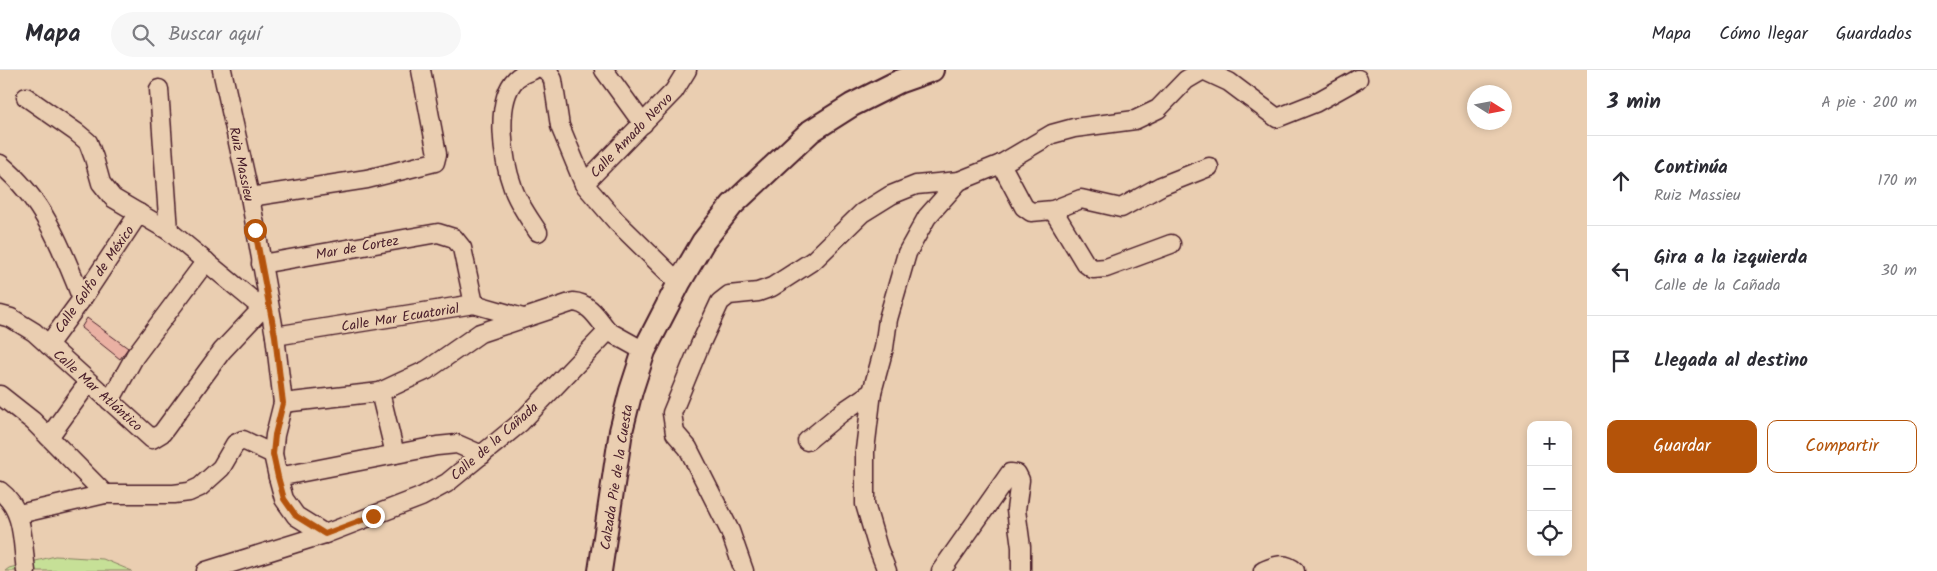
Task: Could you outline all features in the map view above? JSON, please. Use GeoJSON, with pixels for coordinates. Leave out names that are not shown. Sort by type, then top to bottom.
{"type":"FeatureCollection","features":[{"type":"Feature","properties":{"kind":"main road","name":"Calzada Pie de la Cuesta"},"geometry":{"type":"LineString","coordinates":[[600,571],[621,430],[630,391],[644,351],[679,283],[703,242],[732,205],[811,131],[852,105],[898,82],[932,70]]}},
{"type":"Feature","properties":{"kind":"street","name":"Ruiz Massieu"},"geometry":{"type":"LineString","coordinates":[[222,70],[250,197],[261,264],[265,305],[275,336],[283,403],[275,435],[273,454],[278,477],[284,499],[296,516],[325,534]]}},
{"type":"Feature","properties":{"kind":"street"},"geometry":{"type":"LineString","coordinates":[[250,197],[367,179],[435,162],[438,154],[422,70]]}},
{"type":"Feature","properties":{"kind":"street"},"geometry":{"type":"LineString","coordinates":[[534,70],[516,79],[508,91],[504,107],[503,150],[513,189],[538,232]]}},
{"type":"Feature","properties":{"kind":"street"},"geometry":{"type":"LineString","coordinates":[[544,70],[549,72],[553,80],[560,126],[584,184]]}},
{"type":"Feature","properties":{"kind":"street"},"geometry":{"type":"LineString","coordinates":[[604,70],[643,124]]}},
{"type":"Feature","properties":{"kind":"street","name":"Calle Amado Nervo"},"geometry":{"type":"LineString","coordinates":[[679,283],[616,221],[584,184],[674,91],[687,70]]}},
{"type":"Feature","properties":{"kind":"street"},"geometry":{"type":"LineString","coordinates":[[744,571],[730,531],[688,448],[675,432],[672,424],[672,413],[720,302],[729,295],[758,292],[772,287],[814,260],[862,213],[891,195],[916,185],[958,180],[1001,164],[1052,134],[1074,128],[1135,120],[1158,109],[1186,80],[1203,70],[1228,82],[1277,118],[1315,102],[1358,79]]}},
{"type":"Feature","properties":{"kind":"street"},"geometry":{"type":"LineString","coordinates":[[159,89],[169,231]]}},
{"type":"Feature","properties":{"kind":"street"},"geometry":{"type":"LineString","coordinates":[[26,97],[88,142],[101,183],[113,198],[169,231],[265,305]]}},
{"type":"Feature","properties":{"kind":"street"},"geometry":{"type":"LineString","coordinates":[[0,164],[26,188],[39,206],[65,257],[82,298]]}},
{"type":"Feature","properties":{"kind":"street"},"geometry":{"type":"LineString","coordinates":[[1001,164],[1024,207],[1031,212],[1053,210],[1080,199],[1121,208],[1161,186],[1209,167]]}},
{"type":"Feature","properties":{"kind":"street"},"geometry":{"type":"LineString","coordinates":[[887,571],[865,504],[865,450],[872,392],[884,348],[888,319],[907,253],[927,218],[958,180]]}},
{"type":"Feature","properties":{"kind":"street"},"geometry":{"type":"LineString","coordinates":[[1053,210],[1085,263],[1093,269],[1106,268],[1171,244]]}},
{"type":"Feature","properties":{"kind":"street","name":"Calle Golfo de México"},"geometry":{"type":"LineString","coordinates":[[48,345],[139,213]]}},
{"type":"Feature","properties":{"kind":"street","name":"Mar de Cortez"},"geometry":{"type":"LineString","coordinates":[[261,264],[438,234],[454,238],[462,248],[474,304]]}},
{"type":"Feature","properties":{"kind":"street"},"geometry":{"type":"LineString","coordinates":[[110,401],[135,356],[206,261]]}},
{"type":"Feature","properties":{"kind":"street"},"geometry":{"type":"LineString","coordinates":[[283,403],[380,392],[427,370],[480,333],[573,302],[581,302],[589,307],[608,331],[644,351]]}},
{"type":"Feature","properties":{"kind":"street","name":"Calle Mar Ecuatorial"},"geometry":{"type":"LineString","coordinates":[[275,336],[474,304],[523,318]]}},
{"type":"Feature","properties":{"kind":"street","name":"Calle Mar Atlántico"},"geometry":{"type":"LineString","coordinates":[[0,315],[11,318],[34,332],[152,439],[162,433],[222,351],[265,305]]}},
{"type":"Feature","properties":{"kind":"street","name":"Calle de la Cañada"},"geometry":{"type":"LineString","coordinates":[[206,571],[246,566],[421,497],[447,482],[520,422],[608,331]]}},
{"type":"Feature","properties":{"kind":"street"},"geometry":{"type":"LineString","coordinates":[[49,437],[88,382]]}},
{"type":"Feature","properties":{"kind":"street"},"geometry":{"type":"LineString","coordinates":[[380,392],[396,454]]}},
{"type":"Feature","properties":{"kind":"street"},"geometry":{"type":"LineString","coordinates":[[807,441],[841,413],[872,392]]}},
{"type":"Feature","properties":{"kind":"street"},"geometry":{"type":"LineString","coordinates":[[0,395],[33,421],[105,494]]}},
{"type":"Feature","properties":{"kind":"street"},"geometry":{"type":"LineString","coordinates":[[19,514],[105,494],[174,494],[189,492],[200,487],[221,468],[235,444],[243,440],[273,454]]}},
{"type":"Feature","properties":{"kind":"street"},"geometry":{"type":"LineString","coordinates":[[278,477],[457,444],[482,455]]}},
{"type":"Feature","properties":{"kind":"street"},"geometry":{"type":"LineString","coordinates":[[941,571],[1010,473],[1016,474],[1020,480],[1016,510],[1021,547],[1021,571]]}},
{"type":"Feature","properties":{"kind":"street"},"geometry":{"type":"LineString","coordinates":[[0,490],[10,498],[19,514],[26,571]]}},
{"type":"Feature","properties":{"kind":"street"},"geometry":{"type":"LineString","coordinates":[[1263,571],[1285,564],[1295,571]]}},
{"type":"Feature","properties":{"kind":"green space"},"geometry":{"type":"Polygon","coordinates":[[[55,556],[103,559],[132,571],[5,571],[9,568],[55,556]]]}},
{"type":"Feature","properties":{"kind":"building"},"geometry":{"type":"Polygon","coordinates":[[[87,318],[128,348],[120,359],[81,328],[87,318]]]}},
{"type":"Feature","properties":{"kind":"route"},"geometry":{"type":"LineString","coordinates":[[255,230],[275,336],[283,403],[275,435],[273,454],[284,499],[296,516],[325,534],[373,516]]}}]}
